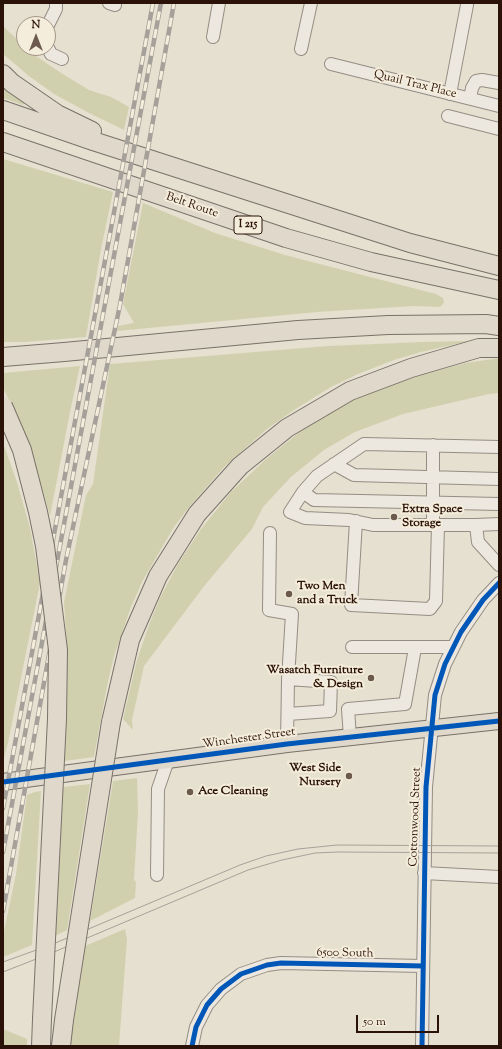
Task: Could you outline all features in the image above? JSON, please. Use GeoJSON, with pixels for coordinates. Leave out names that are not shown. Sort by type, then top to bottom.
{"type":"FeatureCollection","features":[{"type":"Feature","properties":{"kind":"highway"},"geometry":{"type":"LineString","coordinates":[[3,74],[12,83],[57,114],[93,132],[219,182]]}},
{"type":"Feature","properties":{"kind":"highway"},"geometry":{"type":"LineString","coordinates":[[3,110],[93,141],[410,243],[499,266]]}},
{"type":"Feature","properties":{"kind":"highway","name":"Belt Route"},"geometry":{"type":"LineString","coordinates":[[3,142],[286,238],[371,262],[499,290]]}},
{"type":"Feature","properties":{"kind":"highway"},"geometry":{"type":"LineString","coordinates":[[3,357],[306,330],[388,325],[486,324],[499,326]]}},
{"type":"Feature","properties":{"kind":"highway"},"geometry":{"type":"LineString","coordinates":[[61,1046],[111,722],[130,640],[158,576],[197,514],[240,466],[287,428],[350,391],[419,365],[478,348],[499,348]]}},
{"type":"Feature","properties":{"kind":"highway"},"geometry":{"type":"LineString","coordinates":[[3,406],[22,450],[46,546],[58,650],[57,719],[41,1046]]}},
{"type":"Feature","properties":{"kind":"main road","name":"Winchester Street"},"geometry":{"type":"LineString","coordinates":[[3,782],[287,744],[499,721]]}},
{"type":"Feature","properties":{"kind":"street"},"geometry":{"type":"LineString","coordinates":[[52,16],[56,9],[56,3]]}},
{"type":"Feature","properties":{"kind":"street"},"geometry":{"type":"LineString","coordinates":[[213,37],[219,3]]}},
{"type":"Feature","properties":{"kind":"street"},"geometry":{"type":"LineString","coordinates":[[301,49],[311,3]]}},
{"type":"Feature","properties":{"kind":"street"},"geometry":{"type":"LineString","coordinates":[[450,94],[467,5]]}},
{"type":"Feature","properties":{"kind":"street"},"geometry":{"type":"LineString","coordinates":[[55,56],[62,59]]}},
{"type":"Feature","properties":{"kind":"street","name":"Quail Trax Place"},"geometry":{"type":"LineString","coordinates":[[332,64],[499,106]]}},
{"type":"Feature","properties":{"kind":"street"},"geometry":{"type":"LineString","coordinates":[[470,98],[472,88],[476,81],[482,80],[499,83]]}},
{"type":"Feature","properties":{"kind":"street"},"geometry":{"type":"LineString","coordinates":[[448,116],[499,129]]}},
{"type":"Feature","properties":{"kind":"street"},"geometry":{"type":"LineString","coordinates":[[499,447],[364,444],[317,476],[302,492],[290,512],[305,518],[349,520],[373,524],[499,524]]}},
{"type":"Feature","properties":{"kind":"street"},"geometry":{"type":"LineString","coordinates":[[356,521],[351,605],[430,608],[436,601],[436,525],[433,503],[433,445]]}},
{"type":"Feature","properties":{"kind":"street"},"geometry":{"type":"LineString","coordinates":[[334,464],[354,475],[499,479]]}},
{"type":"Feature","properties":{"kind":"street"},"geometry":{"type":"LineString","coordinates":[[302,492],[314,500],[499,504]]}},
{"type":"Feature","properties":{"kind":"street"},"geometry":{"type":"LineString","coordinates":[[476,525],[478,542],[499,564]]}},
{"type":"Feature","properties":{"kind":"street"},"geometry":{"type":"LineString","coordinates":[[270,533],[269,610],[292,614],[288,679],[287,744]]}},
{"type":"Feature","properties":{"kind":"street","name":"Cottonwood Street"},"geometry":{"type":"LineString","coordinates":[[422,1046],[422,966],[426,787],[435,695],[445,664],[461,632],[483,600],[499,583]]}},
{"type":"Feature","properties":{"kind":"street"},"geometry":{"type":"LineString","coordinates":[[352,647],[453,647]]}},
{"type":"Feature","properties":{"kind":"street"},"geometry":{"type":"LineString","coordinates":[[350,737],[348,709],[405,704],[415,648]]}},
{"type":"Feature","properties":{"kind":"street"},"geometry":{"type":"LineString","coordinates":[[288,679],[331,682],[330,711],[288,714]]}},
{"type":"Feature","properties":{"kind":"street"},"geometry":{"type":"LineString","coordinates":[[157,875],[158,789],[168,760]]}},
{"type":"Feature","properties":{"kind":"street"},"geometry":{"type":"LineString","coordinates":[[424,873],[499,877]]}},
{"type":"Feature","properties":{"kind":"street","name":"6500 South"},"geometry":{"type":"LineString","coordinates":[[192,1046],[196,1027],[207,1005],[221,988],[241,974],[268,965],[288,963],[422,966]]}},
{"type":"Feature","properties":{"kind":"green space"},"geometry":{"type":"Polygon","coordinates":[[[3,26],[16,38],[16,56],[36,56],[89,90],[111,97],[129,107],[124,130],[54,94],[29,76],[3,54],[3,26]]]}},
{"type":"Feature","properties":{"kind":"green space"},"geometry":{"type":"Polygon","coordinates":[[[3,85],[25,102],[23,105],[3,98],[3,85]]]}},
{"type":"Feature","properties":{"kind":"green space"},"geometry":{"type":"Polygon","coordinates":[[[3,159],[113,192],[101,249],[86,337],[26,342],[3,342],[3,159]]]}},
{"type":"Feature","properties":{"kind":"green space"},"geometry":{"type":"Polygon","coordinates":[[[143,203],[215,233],[285,255],[436,294],[443,298],[444,303],[440,307],[414,306],[317,312],[117,331],[118,326],[134,323],[123,304],[143,203]]]}},
{"type":"Feature","properties":{"kind":"green space"},"geometry":{"type":"Polygon","coordinates":[[[470,341],[421,352],[394,360],[358,374],[331,387],[267,429],[225,466],[174,527],[143,580],[131,607],[114,656],[94,757],[64,761],[67,646],[64,602],[86,495],[93,484],[110,364],[328,346],[470,341]]]}},
{"type":"Feature","properties":{"kind":"green space"},"geometry":{"type":"Polygon","coordinates":[[[499,358],[499,393],[403,414],[355,432],[324,450],[291,477],[263,507],[252,529],[205,585],[144,666],[132,720],[133,730],[123,719],[137,660],[160,598],[178,564],[201,529],[231,492],[266,459],[306,427],[341,406],[376,390],[424,374],[466,363],[499,358]]]}},
{"type":"Feature","properties":{"kind":"green space"},"geometry":{"type":"Polygon","coordinates":[[[80,366],[50,516],[30,450],[15,412],[3,388],[3,373],[80,366]]]}},
{"type":"Feature","properties":{"kind":"green space"},"geometry":{"type":"Polygon","coordinates":[[[3,443],[17,482],[30,528],[40,583],[8,743],[3,761],[3,443]]]}},
{"type":"Feature","properties":{"kind":"green space"},"geometry":{"type":"Polygon","coordinates":[[[137,778],[138,812],[134,880],[136,882],[135,898],[90,921],[113,781],[137,778]]]}},
{"type":"Feature","properties":{"kind":"green space"},"geometry":{"type":"Polygon","coordinates":[[[90,784],[67,930],[55,936],[63,787],[90,784]]]}},
{"type":"Feature","properties":{"kind":"green space"},"geometry":{"type":"Polygon","coordinates":[[[41,791],[32,945],[3,957],[3,936],[16,874],[27,795],[41,791]]]}},
{"type":"Feature","properties":{"kind":"green space"},"geometry":{"type":"Polygon","coordinates":[[[125,929],[127,939],[119,1046],[70,1046],[85,946],[125,929]]]}},
{"type":"Feature","properties":{"kind":"green space"},"geometry":{"type":"Polygon","coordinates":[[[3,1029],[27,1039],[27,1046],[3,1046],[3,1029]]]}},
{"type":"Feature","properties":{"kind":"tram line"},"geometry":{"type":"LineString","coordinates":[[3,962],[53,944],[240,865],[266,856],[298,849],[337,845],[499,846]]}},
{"type":"Feature","properties":{"kind":"tram line"},"geometry":{"type":"LineString","coordinates":[[3,972],[248,870],[282,860],[315,853],[338,852],[499,853]]}},
{"type":"Feature","properties":{"kind":"railway"},"geometry":{"type":"LineString","coordinates":[[3,808],[153,3]]}},
{"type":"Feature","properties":{"kind":"railway"},"geometry":{"type":"LineString","coordinates":[[3,852],[161,3]]}},
{"type":"Feature","properties":{"kind":"railway"},"geometry":{"type":"LineString","coordinates":[[3,911],[66,560],[120,305],[174,3]]}},
{"type":"Feature","properties":{"kind":"cycle path"},"geometry":{"type":"LineString","coordinates":[[422,1046],[426,787],[435,695],[445,664],[461,632],[483,600],[499,583]]}},
{"type":"Feature","properties":{"kind":"cycle path"},"geometry":{"type":"LineString","coordinates":[[3,782],[287,744],[499,721]]}},
{"type":"Feature","properties":{"kind":"cycle path"},"geometry":{"type":"LineString","coordinates":[[192,1046],[196,1027],[207,1005],[221,989],[241,974],[267,965],[281,963],[423,966]]}},
{"type":"Feature","properties":{"kind":"place","name":"Extra Space Storage"},"geometry":{"type":"Point","coordinates":[394,517]}},
{"type":"Feature","properties":{"kind":"place","name":"Two Men and a Truck"},"geometry":{"type":"Point","coordinates":[289,594]}},
{"type":"Feature","properties":{"kind":"place","name":"Wasatch Furniture & Design"},"geometry":{"type":"Point","coordinates":[371,678]}},
{"type":"Feature","properties":{"kind":"place","name":"West Side Nursery"},"geometry":{"type":"Point","coordinates":[349,776]}},
{"type":"Feature","properties":{"kind":"place","name":"Ace Cleaning"},"geometry":{"type":"Point","coordinates":[190,792]}}]}
